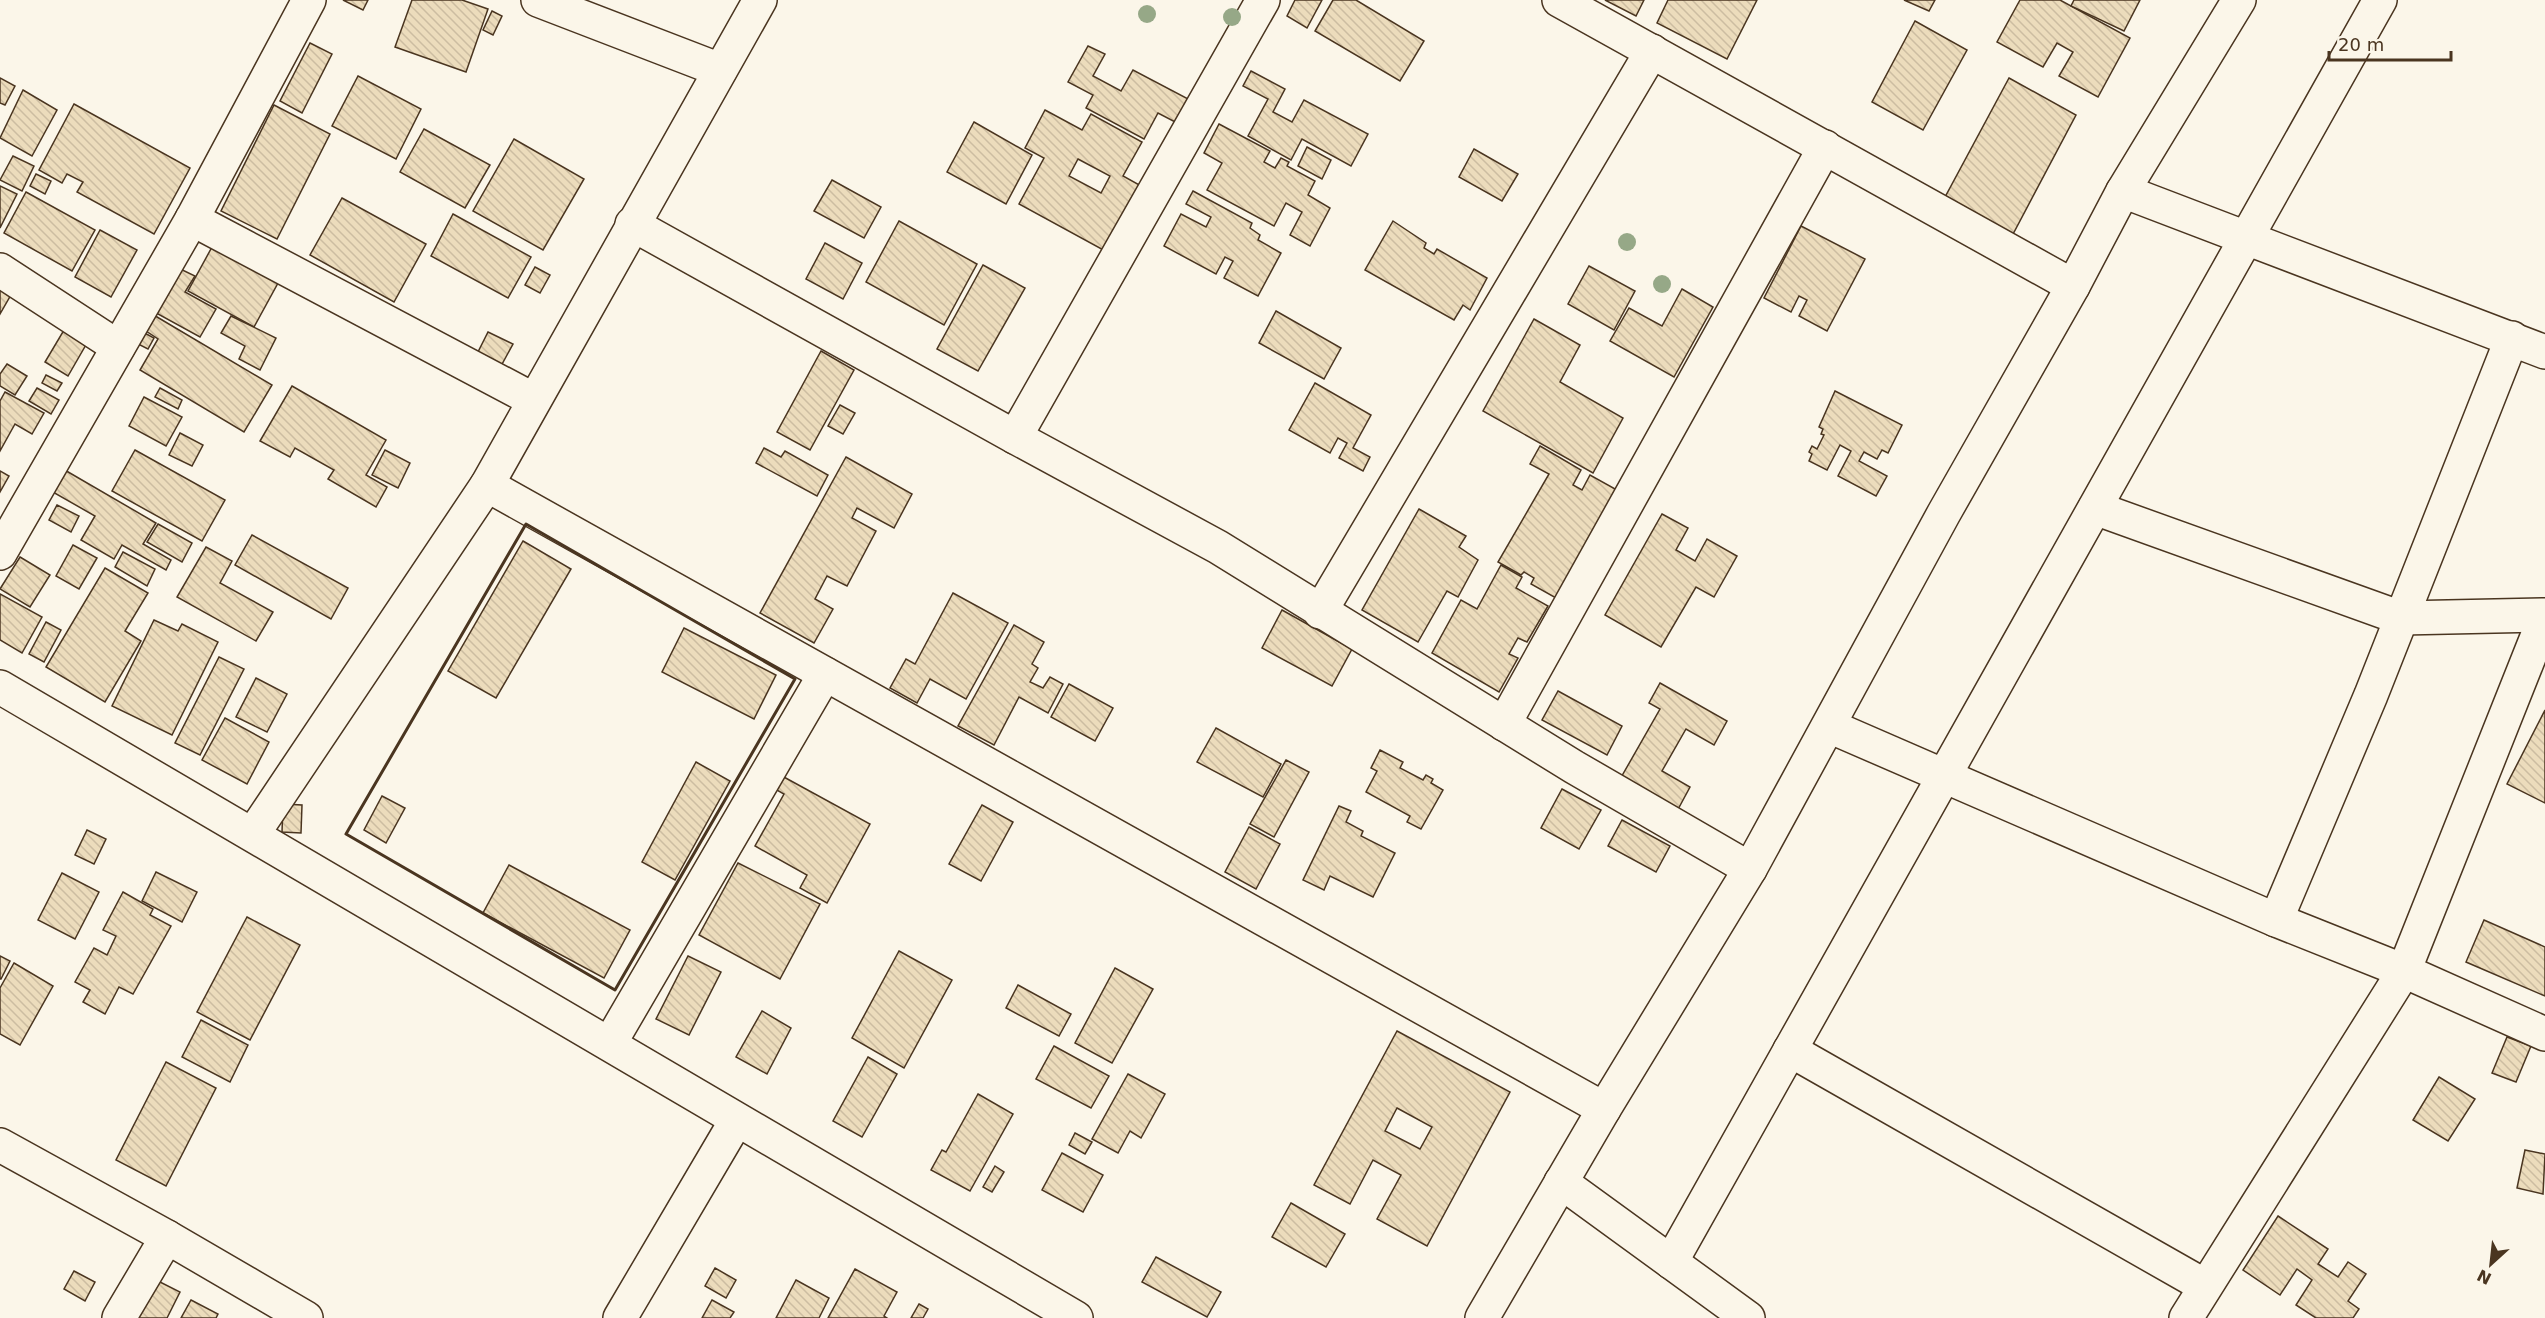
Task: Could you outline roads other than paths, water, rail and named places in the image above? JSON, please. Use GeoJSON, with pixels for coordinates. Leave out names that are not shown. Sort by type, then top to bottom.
{"type":"FeatureCollection","features":[{"type":"Feature","properties":{"kind":"street"},"geometry":{"type":"LineString","coordinates":[[0,553],[192,219],[309,0]]}},
{"type":"Feature","properties":{"kind":"street"},"geometry":{"type":"LineString","coordinates":[[538,0],[720,70]]}},
{"type":"Feature","properties":{"kind":"street"},"geometry":{"type":"LineString","coordinates":[[253,834],[487,485],[760,0]]}},
{"type":"Feature","properties":{"kind":"street"},"geometry":{"type":"LineString","coordinates":[[1015,437],[1263,0]]}},
{"type":"Feature","properties":{"kind":"street"},"geometry":{"type":"LineString","coordinates":[[1558,0],[2073,286]]}},
{"type":"Feature","properties":{"kind":"street"},"geometry":{"type":"LineString","coordinates":[[1482,1318],[1604,1109],[1750,869],[1944,513],[2073,286],[2123,191],[2239,0]]}},
{"type":"Feature","properties":{"kind":"street"},"geometry":{"type":"LineString","coordinates":[[1671,1262],[2380,0]]}},
{"type":"Feature","properties":{"kind":"street"},"geometry":{"type":"LineString","coordinates":[[1320,612],[1653,51]]}},
{"type":"Feature","properties":{"kind":"street"},"geometry":{"type":"LineString","coordinates":[[1504,724],[1825,147]]}},
{"type":"Feature","properties":{"kind":"street"},"geometry":{"type":"LineString","coordinates":[[2123,191],[2545,352]]}},
{"type":"Feature","properties":{"kind":"street"},"geometry":{"type":"LineString","coordinates":[[192,219],[534,400]]}},
{"type":"Feature","properties":{"kind":"street"},"geometry":{"type":"LineString","coordinates":[[632,224],[1218,547],[1504,724],[1750,869]]}},
{"type":"Feature","properties":{"kind":"street"},"geometry":{"type":"LineString","coordinates":[[0,270],[118,347]]}},
{"type":"Feature","properties":{"kind":"street"},"geometry":{"type":"LineString","coordinates":[[2276,920],[2401,618],[2512,338]]}},
{"type":"Feature","properties":{"kind":"street"},"geometry":{"type":"LineString","coordinates":[[487,485],[1604,1109]]}},
{"type":"Feature","properties":{"kind":"street"},"geometry":{"type":"LineString","coordinates":[[2095,508],[2401,618],[2545,616],[2404,970],[2186,1318]]}},
{"type":"Feature","properties":{"kind":"street"},"geometry":{"type":"LineString","coordinates":[[610,1043],[825,674]]}},
{"type":"Feature","properties":{"kind":"street"},"geometry":{"type":"LineString","coordinates":[[0,687],[1076,1318]]}},
{"type":"Feature","properties":{"kind":"street"},"geometry":{"type":"LineString","coordinates":[[1829,726],[2276,920],[2404,970],[2545,1034]]}},
{"type":"Feature","properties":{"kind":"street"},"geometry":{"type":"LineString","coordinates":[[1790,1050],[2205,1286]]}},
{"type":"Feature","properties":{"kind":"street"},"geometry":{"type":"LineString","coordinates":[[620,1318],[736,1120]]}},
{"type":"Feature","properties":{"kind":"street"},"geometry":{"type":"LineString","coordinates":[[0,1145],[167,1237],[306,1318]]}},
{"type":"Feature","properties":{"kind":"street"},"geometry":{"type":"LineString","coordinates":[[1561,1182],[1748,1318]]}},
{"type":"Feature","properties":{"kind":"street"},"geometry":{"type":"LineString","coordinates":[[120,1318],[167,1237]]}}]}
